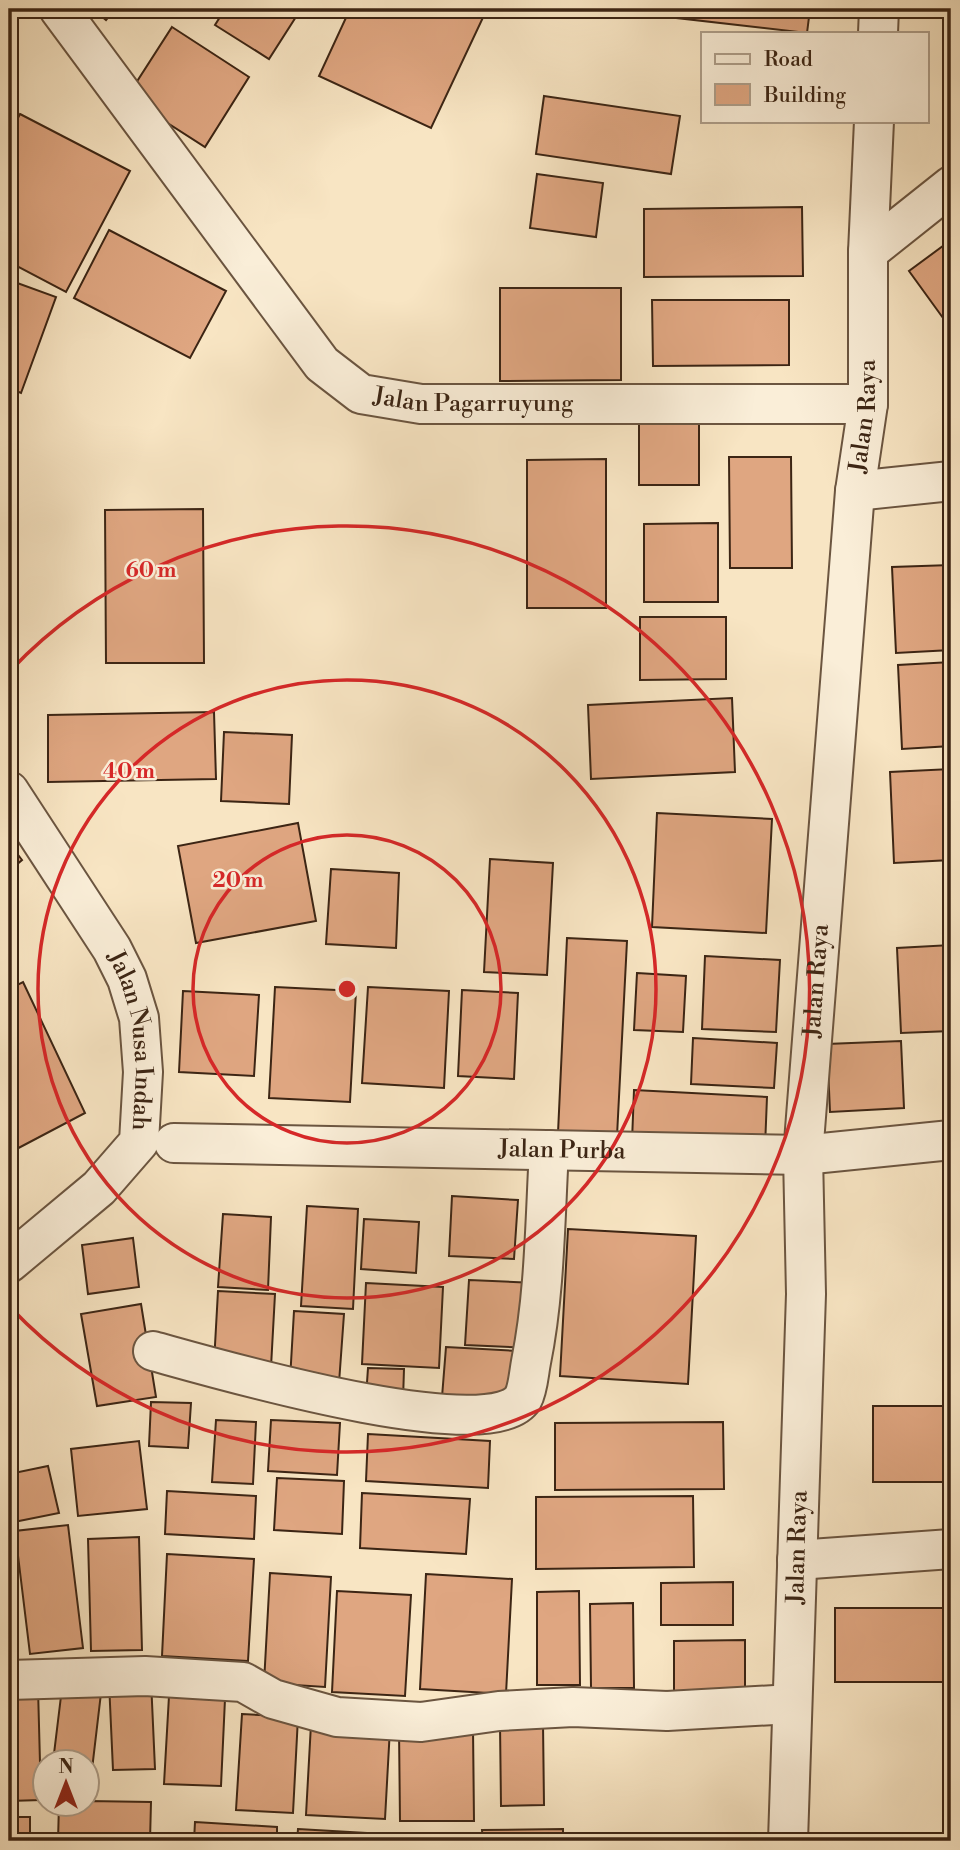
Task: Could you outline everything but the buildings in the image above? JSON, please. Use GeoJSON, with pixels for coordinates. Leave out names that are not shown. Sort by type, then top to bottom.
{"type":"FeatureCollection","features":[{"type":"Feature","properties":{"kind":"street","name":"Jalan Pagarruyung"},"geometry":{"type":"LineString","coordinates":[[59,9],[322,364],[361,394],[421,404],[868,404]]}},
{"type":"Feature","properties":{"kind":"street"},"geometry":{"type":"LineString","coordinates":[[878,32],[879,9]]}},
{"type":"Feature","properties":{"kind":"street","name":"Jalan Raya"},"geometry":{"type":"LineString","coordinates":[[788,1841],[806,1294],[803,1155],[855,491],[868,404],[868,252],[874,122]]}},
{"type":"Feature","properties":{"kind":"street"},"geometry":{"type":"LineString","coordinates":[[868,252],[951,186]]}},
{"type":"Feature","properties":{"kind":"street"},"geometry":{"type":"LineString","coordinates":[[855,491],[951,481]]}},
{"type":"Feature","properties":{"kind":"street","name":"Jalan Nusa Indah"},"geometry":{"type":"LineString","coordinates":[[9,793],[112,949],[127,979],[139,1018],[143,1072],[139,1142],[99,1188],[9,1263]]}},
{"type":"Feature","properties":{"kind":"street","name":"Jalan Purba"},"geometry":{"type":"LineString","coordinates":[[174,1143],[803,1155],[951,1140]]}},
{"type":"Feature","properties":{"kind":"street"},"geometry":{"type":"LineString","coordinates":[[153,1350],[286,1388],[453,1416],[506,1413],[523,1398],[538,1326],[549,1150]]}},
{"type":"Feature","properties":{"kind":"street"},"geometry":{"type":"LineString","coordinates":[[797,1560],[951,1549]]}},
{"type":"Feature","properties":{"kind":"street"},"geometry":{"type":"LineString","coordinates":[[9,1679],[145,1676],[243,1682],[273,1699],[337,1717],[421,1722],[499,1711],[573,1707],[667,1711],[792,1704]]}}]}
